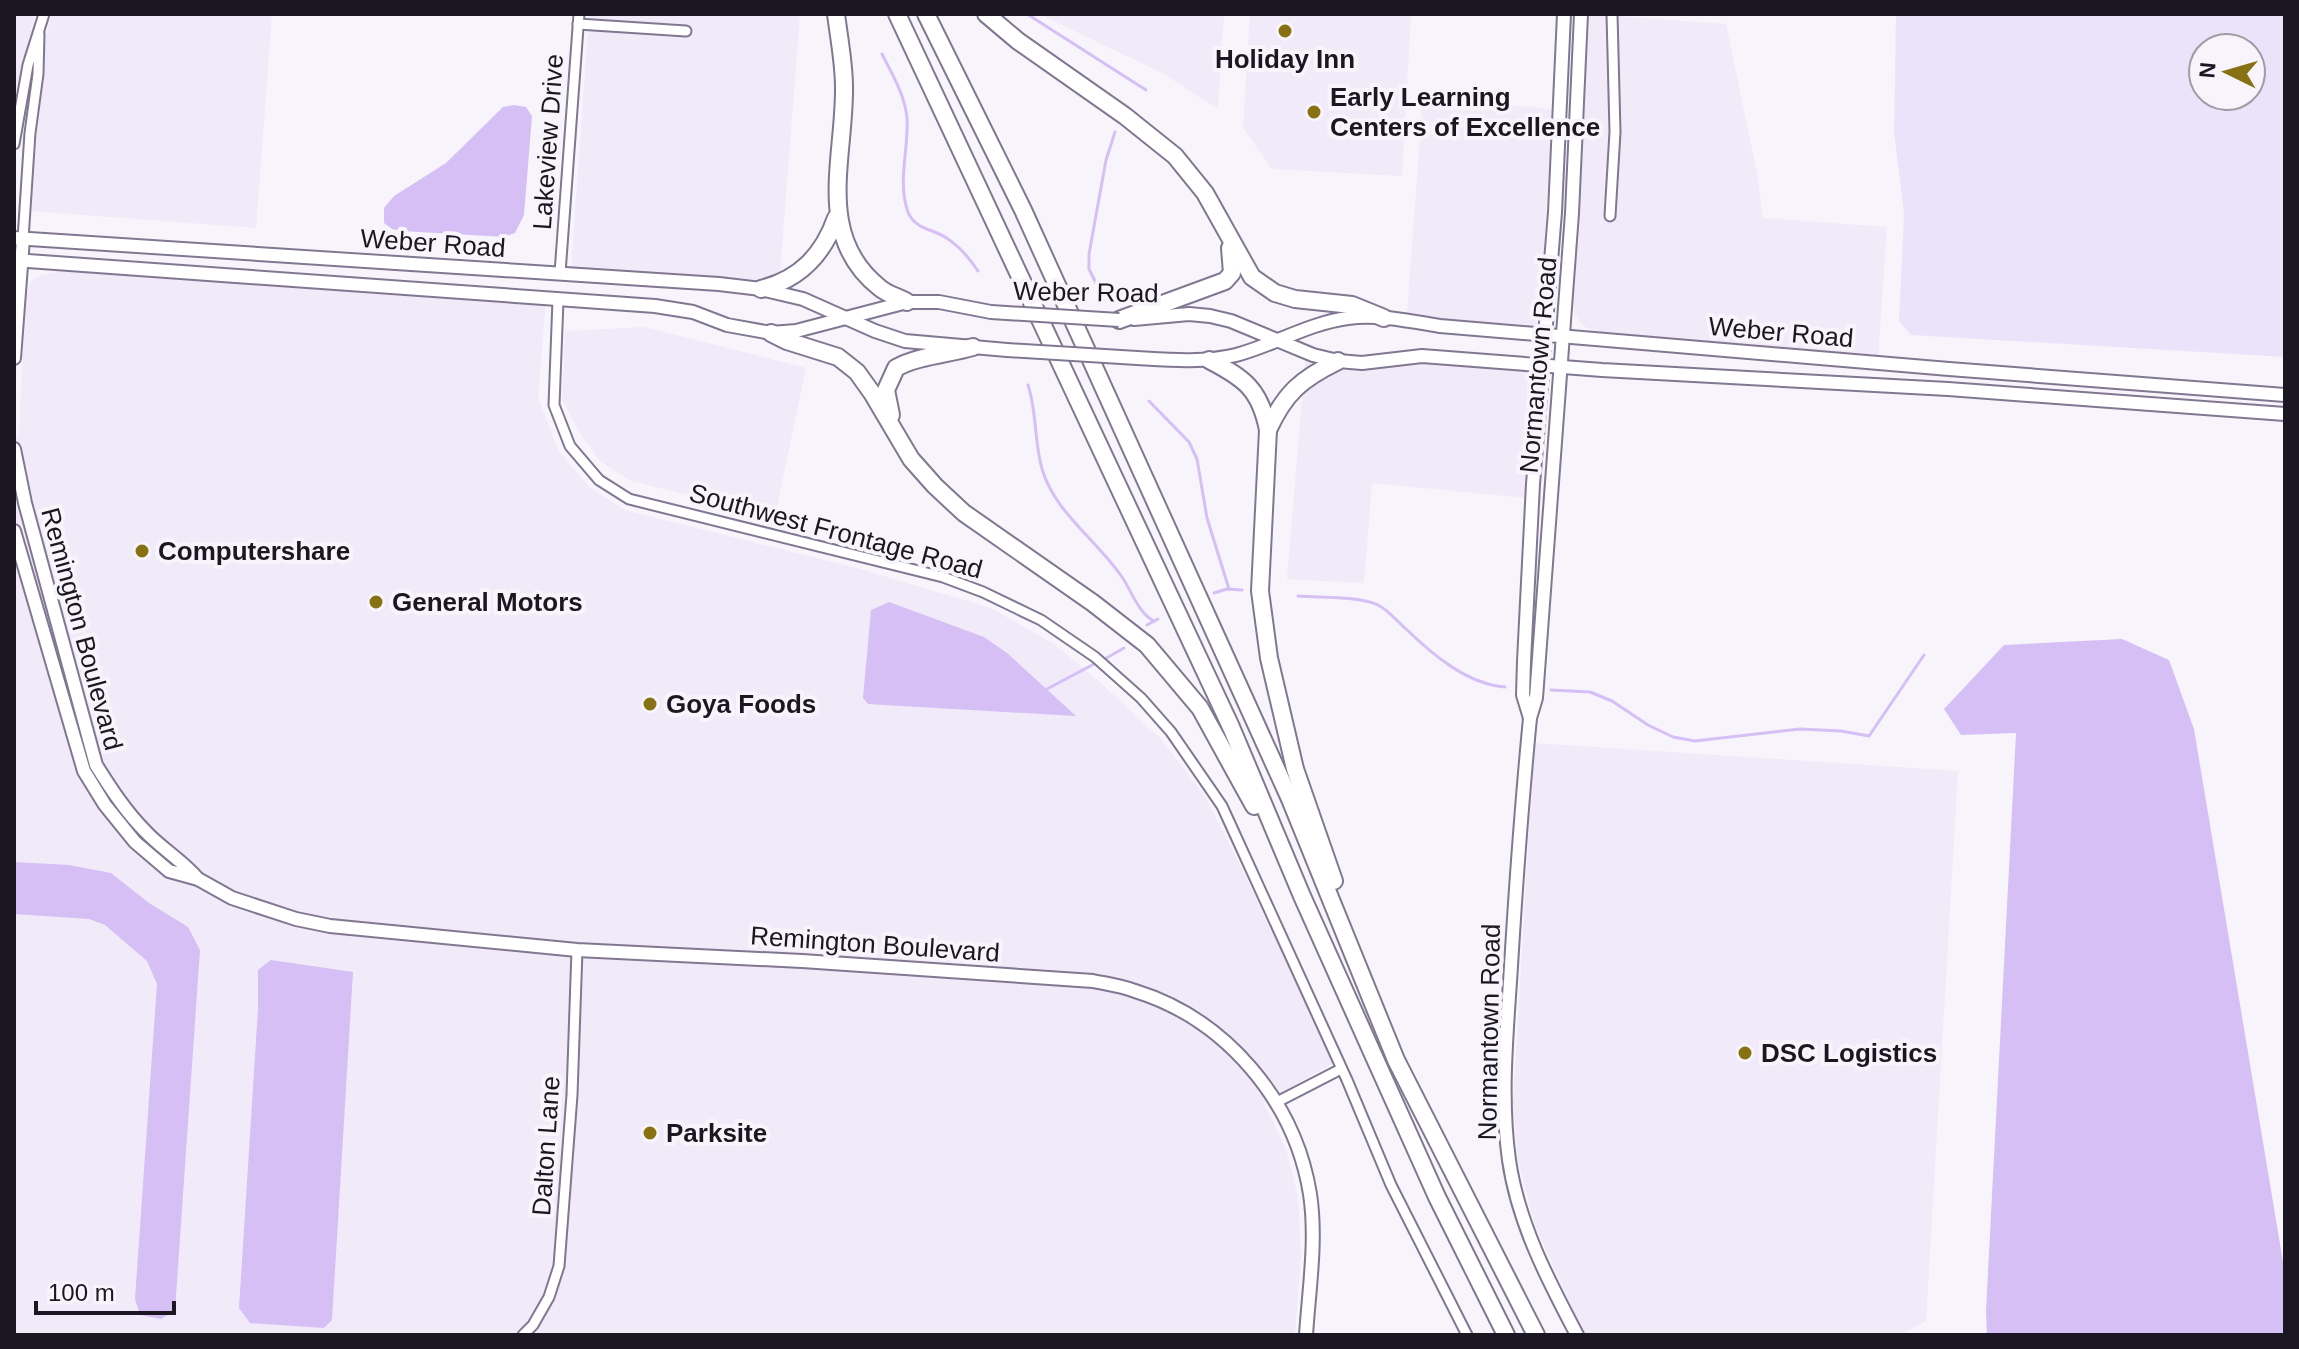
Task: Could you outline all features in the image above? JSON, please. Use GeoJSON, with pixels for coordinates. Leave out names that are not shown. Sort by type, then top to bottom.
{"type":"FeatureCollection","features":[{"type":"Feature","properties":{"kind":"highway"},"geometry":{"type":"LineString","coordinates":[[836,14],[844,86],[838,213],[841,236],[850,255],[880,288],[907,302]]}},
{"type":"Feature","properties":{"kind":"highway"},"geometry":{"type":"LineString","coordinates":[[897,14],[1231,727],[1302,896],[1437,1197],[1506,1335]]}},
{"type":"Feature","properties":{"kind":"highway"},"geometry":{"type":"LineString","coordinates":[[926,14],[1023,210],[1277,772],[1396,1060],[1536,1335]]}},
{"type":"Feature","properties":{"kind":"highway"},"geometry":{"type":"LineString","coordinates":[[986,14],[1175,156],[1205,193],[1252,277],[1275,293],[1295,299],[1352,305],[1384,318]]}},
{"type":"Feature","properties":{"kind":"highway"},"geometry":{"type":"LineString","coordinates":[[761,289],[792,276],[821,251],[838,213]]}},
{"type":"Feature","properties":{"kind":"highway"},"geometry":{"type":"LineString","coordinates":[[1119,320],[1225,281],[1232,273],[1233,263],[1228,235]]}},
{"type":"Feature","properties":{"kind":"highway"},"geometry":{"type":"LineString","coordinates":[[771,333],[838,357],[857,372],[911,459],[964,513],[1093,603],[1147,645],[1200,708],[1302,896]]}},
{"type":"Feature","properties":{"kind":"highway"},"geometry":{"type":"LineString","coordinates":[[896,434],[886,390],[896,368],[912,360],[938,357],[973,347]]}},
{"type":"Feature","properties":{"kind":"highway"},"geometry":{"type":"LineString","coordinates":[[1209,360],[1234,373],[1257,394],[1264,409],[1268,430],[1260,591],[1269,658],[1295,769],[1396,1060]]}},
{"type":"Feature","properties":{"kind":"highway"},"geometry":{"type":"LineString","coordinates":[[1268,430],[1280,405],[1292,390],[1338,361]]}},
{"type":"Feature","properties":{"kind":"main road","name":"Normantown Road"},"geometry":{"type":"LineString","coordinates":[[1530,718],[1523,695],[1533,484],[1556,199],[1564,14]]}},
{"type":"Feature","properties":{"kind":"main road","name":"Normantown Road"},"geometry":{"type":"LineString","coordinates":[[1577,1335],[1526,1227],[1509,1162],[1504,1107],[1516,880],[1530,718],[1536,698],[1564,335],[1581,14]]}},
{"type":"Feature","properties":{"kind":"main road","name":"Weber Road"},"geometry":{"type":"LineString","coordinates":[[18,239],[676,280],[761,289],[803,299],[905,341],[1007,350],[1209,360],[1238,354],[1315,326],[1348,318],[1384,318],[1440,326],[2285,395]]}},
{"type":"Feature","properties":{"kind":"main road"},"geometry":{"type":"LineString","coordinates":[[14,358],[18,239]]}},
{"type":"Feature","properties":{"kind":"main road","name":"Weber Road"},"geometry":{"type":"LineString","coordinates":[[17,260],[655,306],[693,312],[727,325],[771,333],[796,331],[907,302],[939,302],[991,312],[1119,320],[1189,314],[1240,324],[1313,355],[1338,361],[1362,363],[1422,356],[2285,414]]}},
{"type":"Feature","properties":{"kind":"main road","name":"Remington Boulevard"},"geometry":{"type":"LineString","coordinates":[[14,449],[37,550],[96,765],[116,797],[147,833],[198,879]]}},
{"type":"Feature","properties":{"kind":"main road","name":"Remington Boulevard"},"geometry":{"type":"LineString","coordinates":[[14,531],[84,771],[105,805],[135,842],[169,871],[198,879],[232,898],[296,919],[330,926],[577,950],[802,961],[1093,981],[1136,991],[1178,1009],[1213,1030],[1247,1062],[1277,1102],[1301,1155],[1310,1196],[1312,1248],[1306,1335]]}},
{"type":"Feature","properties":{"kind":"street"},"geometry":{"type":"LineString","coordinates":[[14,144],[28,65],[44,14]]}},
{"type":"Feature","properties":{"kind":"street"},"geometry":{"type":"LineString","coordinates":[[1610,216],[1615,132],[1612,14]]}},
{"type":"Feature","properties":{"kind":"street"},"geometry":{"type":"LineString","coordinates":[[578,19],[686,31]]}},
{"type":"Feature","properties":{"kind":"street","name":"Lakeview Drive"},"geometry":{"type":"LineString","coordinates":[[560,273],[578,19]]}},
{"type":"Feature","properties":{"kind":"street"},"geometry":{"type":"LineString","coordinates":[[18,239],[38,74],[39,34]]}},
{"type":"Feature","properties":{"kind":"street","name":"Southwest Frontage Road"},"geometry":{"type":"LineString","coordinates":[[558,300],[554,405],[570,446],[599,480],[629,499],[943,577],[983,592],[1041,620],[1095,657],[1141,698],[1171,732],[1222,806],[1391,1185],[1467,1335]]}},
{"type":"Feature","properties":{"kind":"street","name":"Dalton Lane"},"geometry":{"type":"LineString","coordinates":[[523,1335],[533,1325],[549,1297],[559,1266],[572,1095],[577,950]]}},
{"type":"Feature","properties":{"kind":"street"},"geometry":{"type":"LineString","coordinates":[[1277,1102],[1341,1069]]}},
{"type":"Feature","properties":{"kind":"shaded area"},"geometry":{"type":"Polygon","coordinates":[[[14,14],[35,14],[14,104],[14,14]]]}},
{"type":"Feature","properties":{"kind":"shaded area"},"geometry":{"type":"Polygon","coordinates":[[[52,14],[272,14],[256,228],[31,211],[44,43],[52,14]]]}},
{"type":"Feature","properties":{"kind":"shaded area"},"geometry":{"type":"Polygon","coordinates":[[[589,14],[800,14],[779,286],[571,271],[589,14]]]}},
{"type":"Feature","properties":{"kind":"shaded area"},"geometry":{"type":"Polygon","coordinates":[[[1039,14],[1224,14],[1218,109],[1164,74],[1039,14]]]}},
{"type":"Feature","properties":{"kind":"shaded area"},"geometry":{"type":"Polygon","coordinates":[[[1250,14],[1411,14],[1402,176],[1272,169],[1243,128],[1250,14]]]}},
{"type":"Feature","properties":{"kind":"shaded area"},"geometry":{"type":"Polygon","coordinates":[[[1589,14],[1726,24],[1757,173],[1763,218],[1887,227],[1878,359],[1601,333],[1585,327],[1575,316],[1572,299],[1589,14]]]}},
{"type":"Feature","properties":{"kind":"shaded area"},"geometry":{"type":"Polygon","coordinates":[[[1896,14],[2285,14],[2285,357],[1911,335],[1899,321],[1904,214],[1894,133],[1896,14]]]}},
{"type":"Feature","properties":{"kind":"shaded area"},"geometry":{"type":"Polygon","coordinates":[[[1423,98],[1552,109],[1539,334],[1406,325],[1423,98]]]}},
{"type":"Feature","properties":{"kind":"shaded area"},"geometry":{"type":"Polygon","coordinates":[[[503,107],[526,107],[532,116],[524,215],[515,233],[504,237],[402,231],[384,223],[384,208],[394,196],[446,163],[503,107]]]}},
{"type":"Feature","properties":{"kind":"shaded area"},"geometry":{"type":"Polygon","coordinates":[[[76,269],[546,300],[538,397],[558,450],[589,487],[625,510],[857,568],[991,608],[1054,644],[1101,683],[1162,740],[1206,798],[1333,1063],[1264,1103],[1286,1149],[1298,1197],[1301,1256],[1295,1335],[14,1335],[14,437],[19,436],[25,297],[31,282],[41,275],[76,269]]]}},
{"type":"Feature","properties":{"kind":"shaded area"},"geometry":{"type":"Polygon","coordinates":[[[645,327],[806,368],[775,516],[631,481],[601,462],[581,435],[562,399],[565,331],[645,327]]]}},
{"type":"Feature","properties":{"kind":"shaded area"},"geometry":{"type":"Polygon","coordinates":[[[1306,351],[1533,367],[1526,498],[1372,483],[1364,583],[1287,579],[1306,351]]]}},
{"type":"Feature","properties":{"kind":"shaded area"},"geometry":{"type":"Polygon","coordinates":[[[889,602],[984,637],[1007,653],[1076,716],[868,704],[863,698],[871,610],[889,602]]]}},
{"type":"Feature","properties":{"kind":"shaded area"},"geometry":{"type":"Polygon","coordinates":[[[2122,639],[2169,660],[2194,729],[2285,1274],[2285,1335],[1987,1335],[2016,733],[1961,735],[1944,709],[2004,645],[2122,639]]]}},
{"type":"Feature","properties":{"kind":"shaded area"},"geometry":{"type":"Polygon","coordinates":[[[1534,743],[1958,771],[1926,1321],[1901,1335],[1585,1335],[1535,1226],[1518,1160],[1513,1104],[1534,743]]]}},
{"type":"Feature","properties":{"kind":"shaded area"},"geometry":{"type":"Polygon","coordinates":[[[14,862],[69,865],[111,873],[149,903],[188,927],[200,950],[175,1310],[161,1319],[140,1315],[135,1299],[157,984],[147,961],[105,925],[89,919],[14,914],[14,862]]]}},
{"type":"Feature","properties":{"kind":"shaded area"},"geometry":{"type":"Polygon","coordinates":[[[271,960],[353,972],[332,1320],[324,1328],[250,1323],[239,1308],[258,970],[271,960]]]}},
{"type":"Feature","properties":{"kind":"waterway"},"geometry":{"type":"LineString","coordinates":[[1027,14],[1146,90]]}},
{"type":"Feature","properties":{"kind":"waterway"},"geometry":{"type":"LineString","coordinates":[[882,54],[906,109],[903,189],[908,212],[915,222],[957,246],[978,271]]}},
{"type":"Feature","properties":{"kind":"waterway"},"geometry":{"type":"LineString","coordinates":[[1097,285],[1089,269],[1089,254],[1106,160],[1115,132]]}},
{"type":"Feature","properties":{"kind":"waterway"},"geometry":{"type":"LineString","coordinates":[[1028,385],[1039,458],[1048,485],[1066,513],[1112,564],[1144,613],[1154,621]]}},
{"type":"Feature","properties":{"kind":"waterway"},"geometry":{"type":"LineString","coordinates":[[1149,401],[1189,442],[1197,459],[1207,518],[1229,589]]}},
{"type":"Feature","properties":{"kind":"waterway"},"geometry":{"type":"LineString","coordinates":[[1214,593],[1227,589],[1242,590]]}},
{"type":"Feature","properties":{"kind":"waterway"},"geometry":{"type":"LineString","coordinates":[[1298,596],[1350,599],[1378,605],[1451,667],[1477,680],[1505,687]]}},
{"type":"Feature","properties":{"kind":"waterway"},"geometry":{"type":"LineString","coordinates":[[1147,625],[1158,619]]}},
{"type":"Feature","properties":{"kind":"waterway"},"geometry":{"type":"LineString","coordinates":[[1103,660],[1124,648]]}},
{"type":"Feature","properties":{"kind":"waterway"},"geometry":{"type":"LineString","coordinates":[[1551,690],[1590,692],[1612,701],[1673,737],[1695,741],[1800,729],[1869,736],[1924,655]]}},
{"type":"Feature","properties":{"kind":"waterway"},"geometry":{"type":"LineString","coordinates":[[1047,689],[1096,663]]}},
{"type":"Feature","properties":{"kind":"place","name":"Holiday Inn"},"geometry":{"type":"Point","coordinates":[1285,31]}},
{"type":"Feature","properties":{"kind":"place","name":"Early Learning Centers of Excellence"},"geometry":{"type":"Point","coordinates":[1314,112]}},
{"type":"Feature","properties":{"kind":"place","name":"Computershare"},"geometry":{"type":"Point","coordinates":[142,551]}},
{"type":"Feature","properties":{"kind":"place","name":"General Motors"},"geometry":{"type":"Point","coordinates":[376,602]}},
{"type":"Feature","properties":{"kind":"place","name":"Goya Foods"},"geometry":{"type":"Point","coordinates":[650,704]}},
{"type":"Feature","properties":{"kind":"place","name":"DSC Logistics"},"geometry":{"type":"Point","coordinates":[1745,1053]}},
{"type":"Feature","properties":{"kind":"place","name":"Parksite"},"geometry":{"type":"Point","coordinates":[650,1133]}}]}
